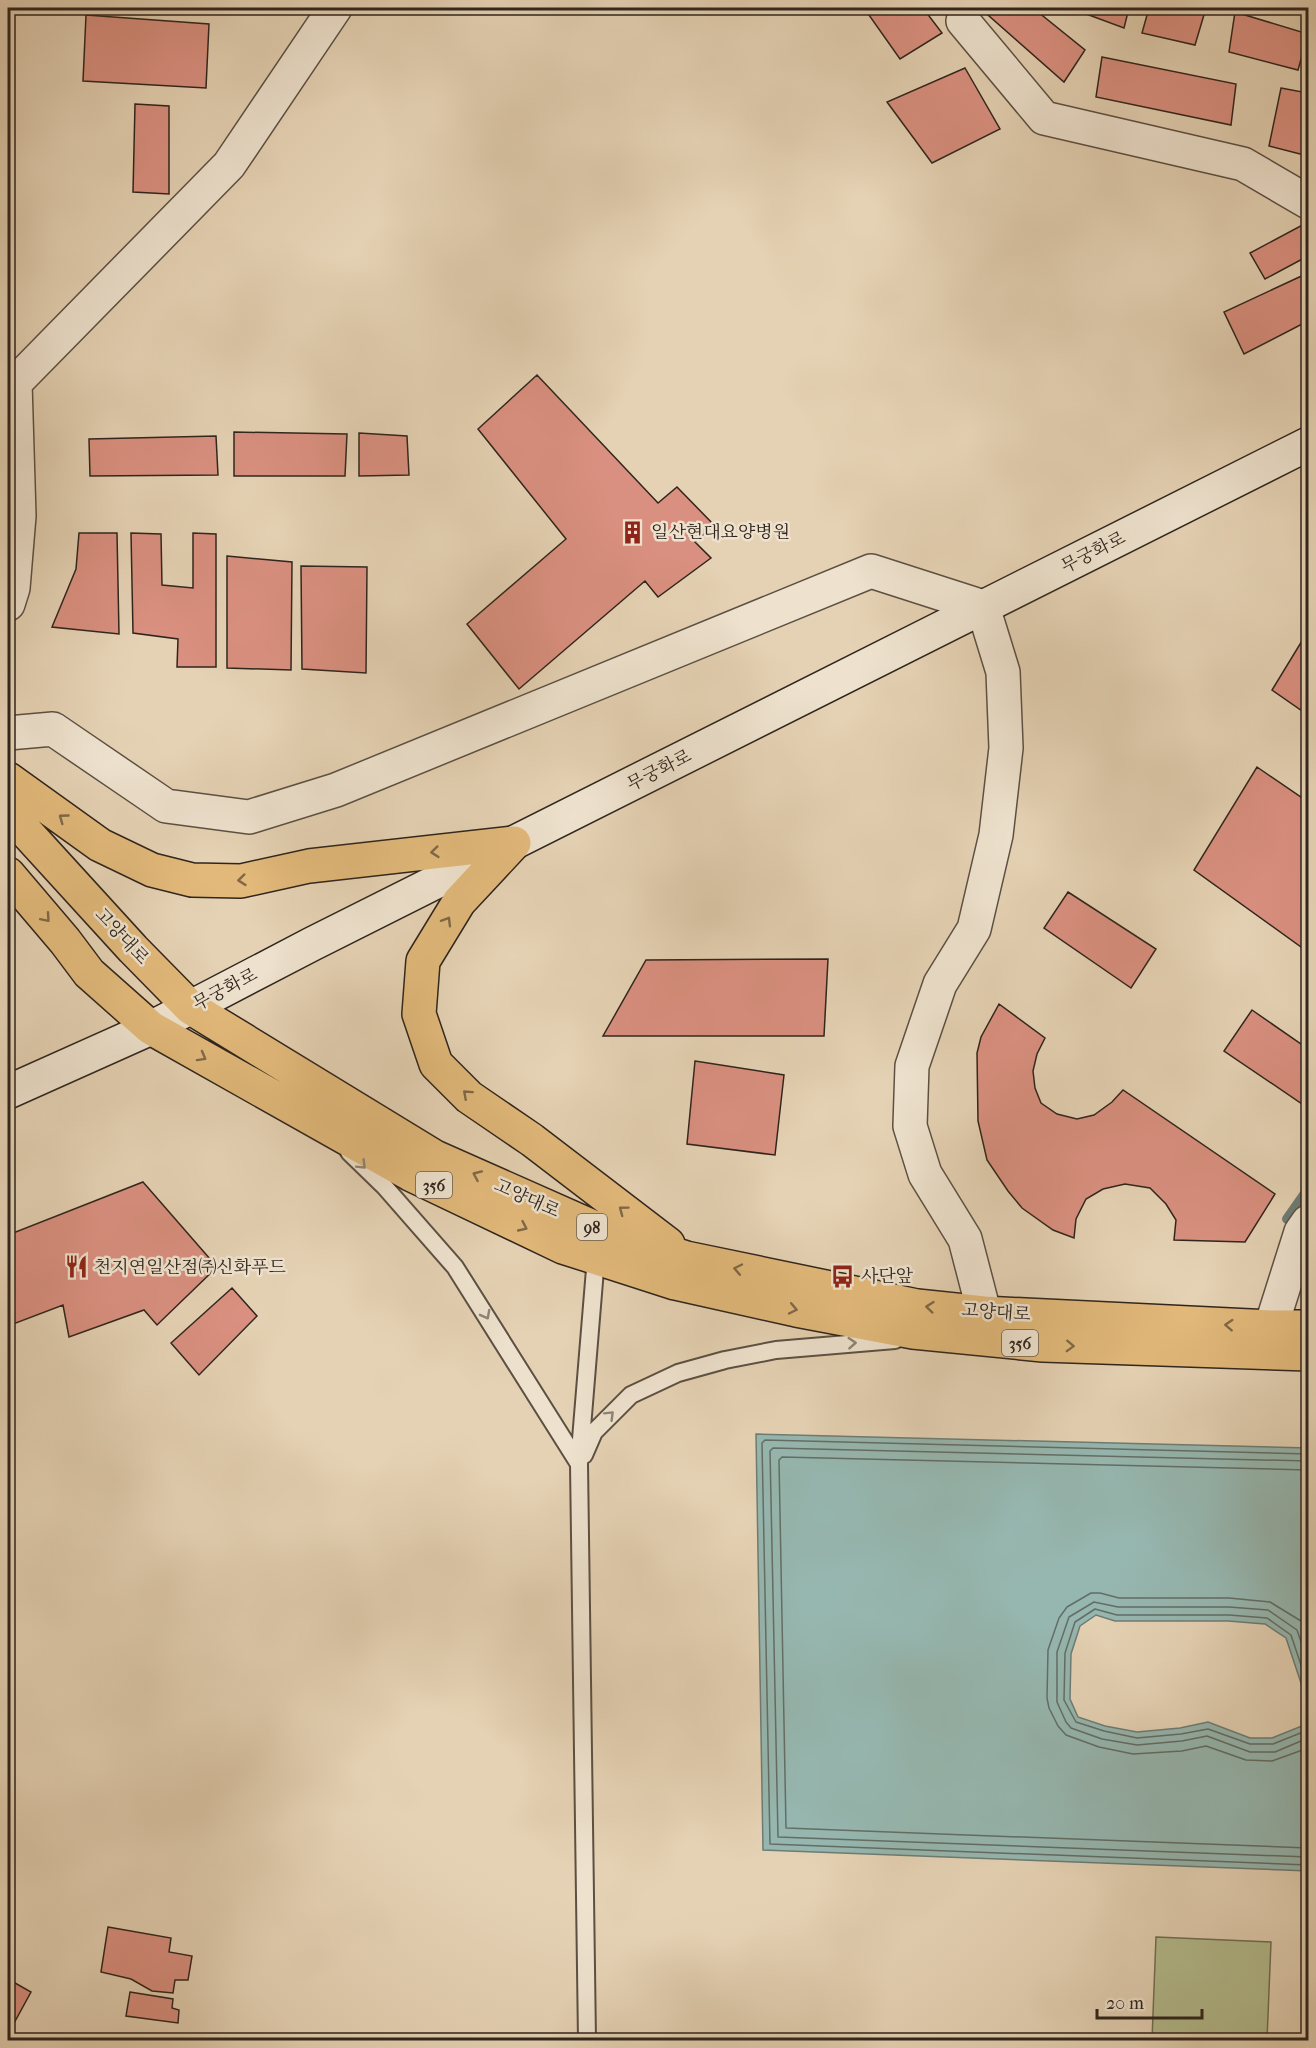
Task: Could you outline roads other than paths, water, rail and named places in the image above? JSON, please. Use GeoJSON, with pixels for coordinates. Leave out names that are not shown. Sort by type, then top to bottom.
{"type":"FeatureCollection","features":[{"type":"Feature","properties":{"kind":"main road"},"geometry":{"type":"LineString","coordinates":[[8,779],[100,845],[152,870],[192,880],[241,881],[309,866],[514,843]]}},
{"type":"Feature","properties":{"kind":"main road","name":"고양대로"},"geometry":{"type":"LineString","coordinates":[[8,812],[190,1008],[435,1157],[602,1231],[686,1258],[917,1306],[1043,1346],[1267,1340],[1308,1327]]}},
{"type":"Feature","properties":{"kind":"main road"},"geometry":{"type":"LineString","coordinates":[[514,843],[459,902],[423,961],[419,1014],[436,1064],[469,1097],[532,1140],[686,1258]]}},
{"type":"Feature","properties":{"kind":"main road","name":"고양대로"},"geometry":{"type":"LineString","coordinates":[[8,874],[89,973],[152,1028],[410,1174],[563,1247],[675,1283],[796,1310],[913,1332],[948,1336],[988,1327]]}},
{"type":"Feature","properties":{"kind":"main road","name":"고양대로"},"geometry":{"type":"LineString","coordinates":[[1267,1340],[1308,1354]]}},
{"type":"Feature","properties":{"kind":"street"},"geometry":{"type":"LineString","coordinates":[[8,604],[13,588],[19,516],[15,383],[229,165],[334,8]]}},
{"type":"Feature","properties":{"kind":"street"},"geometry":{"type":"LineString","coordinates":[[963,21],[1044,118],[1243,164],[1308,201]]}},
{"type":"Feature","properties":{"kind":"street","name":"무궁화로"},"geometry":{"type":"LineString","coordinates":[[8,1092],[152,1028],[312,944],[1307,442]]}},
{"type":"Feature","properties":{"kind":"street"},"geometry":{"type":"LineString","coordinates":[[8,733],[54,729],[166,806],[249,817],[336,790],[871,571],[983,607],[1004,672],[1006,748],[996,835],[974,929],[940,984],[912,1066],[910,1126],[925,1174],[964,1239],[988,1327]]}},
{"type":"Feature","properties":{"kind":"street"},"geometry":{"type":"LineString","coordinates":[[1267,1340],[1301,1232],[1308,1222]]}},
{"type":"Feature","properties":{"kind":"lane"},"geometry":{"type":"LineString","coordinates":[[321,1124],[384,1186],[456,1267],[579,1464]]}},
{"type":"Feature","properties":{"kind":"lane"},"geometry":{"type":"LineString","coordinates":[[587,2040],[579,1464],[596,1257]]}},
{"type":"Feature","properties":{"kind":"lane"},"geometry":{"type":"LineString","coordinates":[[579,1464],[594,1432],[631,1395],[678,1373],[725,1360],[776,1350],[948,1336]]}},
{"type":"Feature","properties":{"kind":"water"},"geometry":{"type":"Polygon","coordinates":[[[756,1434],[1308,1448],[1308,1704],[1286,1638],[1265,1624],[1228,1621],[1115,1621],[1096,1615],[1080,1626],[1071,1654],[1070,1699],[1078,1717],[1105,1726],[1137,1732],[1180,1728],[1208,1722],[1250,1738],[1272,1738],[1307,1724],[1308,1712],[1308,1871],[763,1850],[756,1434]]]}},
{"type":"Feature","properties":{"kind":"waterway"},"geometry":{"type":"LineString","coordinates":[[1287,1219],[1308,1189]]}},
{"type":"Feature","properties":{"kind":"place","name":"일산현대요양병원"},"geometry":{"type":"Point","coordinates":[633,532]}},
{"type":"Feature","properties":{"kind":"place","name":"천지연일산점㈜신화푸드"},"geometry":{"type":"Point","coordinates":[76,1267]}},
{"type":"Feature","properties":{"kind":"place","name":"사단앞"},"geometry":{"type":"Point","coordinates":[843,1276]}}]}
